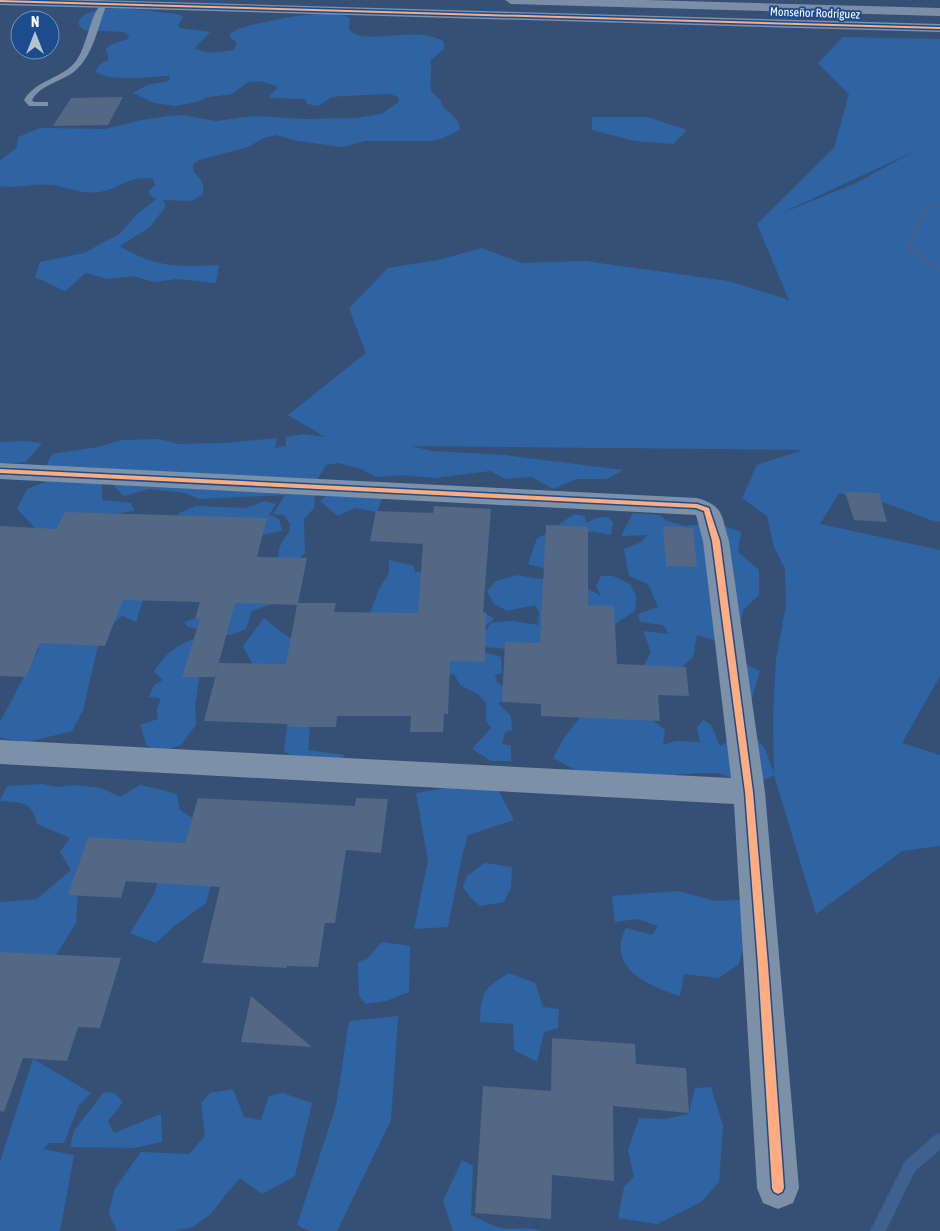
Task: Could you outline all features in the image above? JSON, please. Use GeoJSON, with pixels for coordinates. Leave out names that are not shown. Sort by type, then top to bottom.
{"type":"FeatureCollection","features":[{"type":"Feature","properties":{"kind":"highway"},"geometry":{"type":"LineString","coordinates":[[511,0],[940,12]]}},
{"type":"Feature","properties":{"kind":"street"},"geometry":{"type":"LineString","coordinates":[[197,0],[256,8]]}},
{"type":"Feature","properties":{"kind":"street","name":"Monseñor Rodríguez"},"geometry":{"type":"LineString","coordinates":[[0,1],[940,28]]}},
{"type":"Feature","properties":{"kind":"street"},"geometry":{"type":"LineString","coordinates":[[0,470],[703,508],[710,515],[716,541],[749,792],[778,1188]]}},
{"type":"Feature","properties":{"kind":"street"},"geometry":{"type":"LineString","coordinates":[[0,752],[749,792]]}},
{"type":"Feature","properties":{"kind":"lane"},"geometry":{"type":"LineString","coordinates":[[45,104],[32,104],[28,100],[40,87],[69,72],[78,65],[87,50],[104,4]]}},
{"type":"Feature","properties":{"kind":"shaded area"},"geometry":{"type":"Polygon","coordinates":[[[131,9],[178,14],[183,17],[178,25],[180,28],[210,32],[195,48],[209,52],[234,50],[237,43],[229,36],[238,29],[278,19],[312,14],[341,15],[350,18],[349,29],[355,34],[365,36],[420,35],[433,37],[444,42],[444,49],[430,61],[431,91],[441,101],[442,106],[456,119],[460,130],[431,141],[365,141],[343,147],[297,141],[276,135],[264,138],[248,147],[199,160],[193,165],[193,171],[203,185],[202,195],[191,201],[163,200],[166,206],[150,227],[120,246],[145,259],[156,262],[179,266],[219,265],[216,283],[177,279],[154,282],[133,276],[108,279],[86,273],[65,291],[35,277],[40,262],[84,253],[119,234],[138,213],[157,199],[152,197],[148,191],[155,185],[153,179],[139,178],[93,193],[50,185],[0,186],[0,161],[17,147],[18,137],[40,128],[105,129],[142,120],[182,115],[216,121],[254,116],[305,119],[357,118],[381,114],[399,102],[398,97],[390,94],[343,96],[332,97],[318,106],[307,104],[305,99],[270,98],[270,94],[276,90],[277,86],[260,81],[248,82],[232,94],[208,97],[200,101],[176,106],[154,103],[133,93],[147,85],[169,81],[170,76],[122,78],[96,72],[99,65],[109,60],[106,49],[110,45],[128,39],[129,35],[123,32],[84,30],[78,24],[81,18],[93,11],[131,9]]]}},
{"type":"Feature","properties":{"kind":"shaded area"},"geometry":{"type":"Polygon","coordinates":[[[843,37],[940,39],[940,521],[936,522],[888,504],[839,493],[820,524],[940,550],[940,676],[902,743],[940,755],[940,846],[902,851],[816,914],[774,775],[752,786],[718,773],[678,774],[669,783],[589,777],[553,758],[564,738],[582,715],[644,713],[665,730],[663,745],[676,741],[700,742],[697,727],[703,720],[711,725],[720,746],[727,742],[724,722],[729,657],[760,671],[744,724],[764,747],[774,773],[773,715],[776,660],[786,605],[785,569],[774,547],[767,516],[742,498],[757,465],[803,450],[411,446],[432,451],[505,455],[624,470],[606,479],[577,479],[553,489],[532,477],[505,479],[490,471],[434,478],[405,475],[377,477],[361,469],[339,463],[326,465],[316,481],[314,508],[304,519],[305,553],[291,566],[292,584],[272,604],[252,611],[246,629],[230,635],[188,627],[184,622],[219,611],[277,569],[279,550],[289,533],[290,524],[284,515],[273,514],[285,495],[199,499],[185,493],[149,489],[124,496],[109,481],[46,466],[52,454],[98,447],[122,440],[159,439],[179,444],[224,443],[277,438],[275,448],[286,446],[286,437],[303,434],[325,437],[288,415],[366,353],[349,308],[388,268],[438,260],[482,248],[522,263],[585,261],[728,281],[789,300],[757,224],[834,148],[849,94],[818,63],[843,37]],[[917,150],[775,216],[856,183],[917,150]]]}},
{"type":"Feature","properties":{"kind":"shaded area"},"geometry":{"type":"Polygon","coordinates":[[[592,117],[647,117],[687,130],[673,144],[635,141],[592,130],[592,117]]]}},
{"type":"Feature","properties":{"kind":"shaded area"},"geometry":{"type":"Polygon","coordinates":[[[24,441],[42,443],[26,462],[0,464],[0,442],[24,441]]]}},
{"type":"Feature","properties":{"kind":"shaded area"},"geometry":{"type":"Polygon","coordinates":[[[57,477],[83,477],[102,484],[102,500],[131,503],[134,511],[113,514],[146,591],[136,622],[122,616],[102,632],[60,636],[98,646],[83,710],[72,731],[28,742],[0,738],[0,722],[40,647],[34,650],[0,546],[37,530],[17,509],[27,489],[57,477]]]}},
{"type":"Feature","properties":{"kind":"shaded area"},"geometry":{"type":"Polygon","coordinates":[[[331,491],[385,491],[377,512],[355,508],[338,516],[320,501],[331,491]]]}},
{"type":"Feature","properties":{"kind":"shaded area"},"geometry":{"type":"Polygon","coordinates":[[[265,501],[276,504],[269,515],[279,519],[282,531],[250,537],[176,524],[179,513],[196,506],[245,508],[265,501]]]}},
{"type":"Feature","properties":{"kind":"shaded area"},"geometry":{"type":"Polygon","coordinates":[[[633,513],[659,515],[667,521],[685,526],[716,523],[741,532],[738,552],[759,570],[759,595],[744,609],[738,628],[721,642],[697,635],[693,657],[674,674],[641,671],[651,652],[643,631],[669,634],[663,625],[640,622],[638,614],[658,607],[648,584],[629,576],[624,549],[641,542],[648,535],[621,536],[633,513]]]}},
{"type":"Feature","properties":{"kind":"shaded area"},"geometry":{"type":"Polygon","coordinates":[[[574,514],[585,516],[586,523],[597,518],[608,517],[613,523],[611,535],[582,531],[547,569],[528,564],[537,538],[546,534],[574,514]]]}},
{"type":"Feature","properties":{"kind":"shaded area"},"geometry":{"type":"Polygon","coordinates":[[[389,560],[414,566],[415,572],[423,572],[494,619],[479,631],[477,650],[501,657],[502,673],[495,675],[497,682],[514,694],[498,703],[511,716],[512,730],[505,732],[502,744],[511,746],[511,761],[491,761],[472,749],[491,728],[486,721],[486,703],[478,694],[461,686],[454,674],[426,676],[370,614],[379,589],[389,573],[389,560]]]}},
{"type":"Feature","properties":{"kind":"shaded area"},"geometry":{"type":"Polygon","coordinates":[[[517,575],[571,584],[601,596],[596,586],[601,576],[613,576],[630,584],[636,596],[635,611],[615,624],[552,653],[485,647],[483,634],[491,623],[512,621],[538,625],[539,612],[535,605],[507,611],[493,603],[487,591],[496,581],[517,575]]]}},
{"type":"Feature","properties":{"kind":"shaded area"},"geometry":{"type":"Polygon","coordinates":[[[264,618],[284,634],[306,647],[279,671],[255,669],[243,646],[264,618]]]}},
{"type":"Feature","properties":{"kind":"shaded area"},"geometry":{"type":"Polygon","coordinates":[[[201,636],[216,650],[199,679],[195,706],[196,725],[181,745],[164,751],[147,746],[140,725],[158,719],[157,709],[161,698],[149,697],[154,685],[163,680],[154,672],[168,654],[186,642],[201,636]]]}},
{"type":"Feature","properties":{"kind":"shaded area"},"geometry":{"type":"Polygon","coordinates":[[[285,719],[310,727],[308,750],[345,755],[335,765],[296,761],[284,750],[287,728],[285,719]]]}},
{"type":"Feature","properties":{"kind":"shaded area"},"geometry":{"type":"Polygon","coordinates":[[[42,784],[57,787],[75,785],[101,788],[120,797],[140,785],[163,790],[177,795],[180,810],[223,838],[206,903],[173,927],[156,943],[130,933],[154,894],[164,861],[78,892],[76,923],[53,960],[0,989],[0,902],[37,899],[71,870],[60,852],[70,838],[37,824],[32,811],[24,804],[0,801],[7,786],[42,784]]]}},
{"type":"Feature","properties":{"kind":"shaded area"},"geometry":{"type":"Polygon","coordinates":[[[465,785],[496,786],[514,820],[468,835],[448,927],[414,929],[428,861],[416,793],[465,785]]]}},
{"type":"Feature","properties":{"kind":"shaded area"},"geometry":{"type":"Polygon","coordinates":[[[485,863],[512,867],[511,887],[504,902],[480,906],[463,887],[467,876],[485,863]]]}},
{"type":"Feature","properties":{"kind":"shaded area"},"geometry":{"type":"Polygon","coordinates":[[[677,891],[716,901],[755,899],[739,964],[719,978],[684,974],[680,996],[644,981],[626,964],[621,954],[621,942],[626,928],[652,935],[658,926],[637,919],[615,922],[612,896],[677,891]]]}},
{"type":"Feature","properties":{"kind":"shaded area"},"geometry":{"type":"Polygon","coordinates":[[[382,942],[410,946],[409,992],[386,1001],[365,1004],[359,995],[358,962],[367,959],[382,942]]]}},
{"type":"Feature","properties":{"kind":"shaded area"},"geometry":{"type":"Polygon","coordinates":[[[509,973],[535,983],[543,1007],[559,1009],[558,1028],[544,1032],[537,1062],[514,1050],[513,1024],[480,1022],[483,997],[489,987],[509,973]]]}},
{"type":"Feature","properties":{"kind":"shaded area"},"geometry":{"type":"Polygon","coordinates":[[[398,1016],[391,1120],[337,1231],[310,1231],[297,1225],[336,1106],[349,1021],[398,1016]]]}},
{"type":"Feature","properties":{"kind":"shaded area"},"geometry":{"type":"Polygon","coordinates":[[[33,1059],[91,1093],[79,1105],[64,1143],[49,1143],[43,1149],[74,1155],[60,1231],[0,1231],[0,1162],[33,1059]]]}},
{"type":"Feature","properties":{"kind":"shaded area"},"geometry":{"type":"Polygon","coordinates":[[[711,1087],[723,1126],[719,1182],[701,1202],[657,1224],[618,1218],[624,1187],[634,1177],[628,1150],[639,1118],[665,1119],[689,1114],[695,1088],[711,1087]]]}},
{"type":"Feature","properties":{"kind":"shaded area"},"geometry":{"type":"Polygon","coordinates":[[[233,1089],[244,1117],[261,1120],[269,1096],[283,1093],[312,1103],[295,1176],[262,1194],[240,1178],[211,1214],[193,1227],[174,1231],[117,1231],[109,1214],[114,1190],[141,1152],[189,1154],[205,1136],[201,1103],[210,1093],[233,1089]]]}},
{"type":"Feature","properties":{"kind":"shaded area"},"geometry":{"type":"Polygon","coordinates":[[[104,1092],[114,1093],[123,1102],[108,1121],[114,1133],[161,1114],[162,1142],[134,1148],[70,1147],[74,1131],[104,1092]]]}},
{"type":"Feature","properties":{"kind":"shaded area"},"geometry":{"type":"Polygon","coordinates":[[[462,1160],[473,1166],[471,1215],[501,1228],[541,1231],[453,1231],[443,1201],[462,1160]]]}},
{"type":"Feature","properties":{"kind":"building"},"geometry":{"type":"Polygon","coordinates":[[[123,97],[108,125],[53,126],[71,98],[123,97]]]}},
{"type":"Feature","properties":{"kind":"building"},"geometry":{"type":"Polygon","coordinates":[[[845,492],[879,493],[887,522],[854,520],[845,492]]]}},
{"type":"Feature","properties":{"kind":"building"},"geometry":{"type":"Polygon","coordinates":[[[434,506],[491,509],[483,613],[486,613],[485,662],[450,661],[448,714],[444,714],[443,732],[410,732],[411,716],[337,716],[336,727],[288,727],[289,724],[204,721],[219,663],[286,664],[297,605],[235,603],[215,677],[182,677],[200,619],[195,619],[200,602],[123,600],[105,646],[40,643],[26,677],[0,676],[0,526],[56,529],[65,512],[267,518],[257,557],[307,558],[298,603],[336,603],[334,612],[418,613],[423,544],[370,541],[376,511],[433,513],[434,506]]]}},
{"type":"Feature","properties":{"kind":"building"},"geometry":{"type":"Polygon","coordinates":[[[546,525],[588,527],[588,605],[614,606],[617,664],[686,667],[689,696],[658,695],[660,721],[541,716],[541,704],[502,702],[505,642],[540,643],[546,525]]]}},
{"type":"Feature","properties":{"kind":"building"},"geometry":{"type":"Polygon","coordinates":[[[663,526],[693,528],[697,567],[666,566],[663,526]]]}},
{"type":"Feature","properties":{"kind":"building"},"geometry":{"type":"Polygon","coordinates":[[[198,798],[355,806],[356,798],[388,799],[381,853],[346,850],[335,923],[325,923],[318,967],[287,966],[287,968],[202,963],[220,887],[126,881],[121,898],[68,895],[88,837],[185,843],[198,798]]]}},
{"type":"Feature","properties":{"kind":"building"},"geometry":{"type":"Polygon","coordinates":[[[0,952],[121,958],[100,1028],[78,1027],[67,1061],[23,1058],[4,1112],[0,1111],[0,952]]]}},
{"type":"Feature","properties":{"kind":"building"},"geometry":{"type":"Polygon","coordinates":[[[251,996],[312,1047],[241,1042],[251,996]]]}},
{"type":"Feature","properties":{"kind":"building"},"geometry":{"type":"Polygon","coordinates":[[[552,1038],[635,1044],[636,1064],[686,1068],[689,1113],[613,1106],[614,1181],[552,1175],[551,1219],[475,1213],[483,1086],[551,1091],[552,1038]]]}},
{"type":"Feature","properties":{"kind":"waterway"},"geometry":{"type":"LineString","coordinates":[[940,203],[926,208],[907,248],[940,271]]}},
{"type":"Feature","properties":{"kind":"waterway"},"geometry":{"type":"LineString","coordinates":[[878,1231],[910,1166],[940,1140]]}},
{"type":"Feature","properties":{"kind":"cycle path"},"geometry":{"type":"LineString","coordinates":[[0,1],[940,28]]}},
{"type":"Feature","properties":{"kind":"cycle path"},"geometry":{"type":"LineString","coordinates":[[0,471],[697,506],[707,510],[716,541],[749,792],[778,1188]]}}]}
